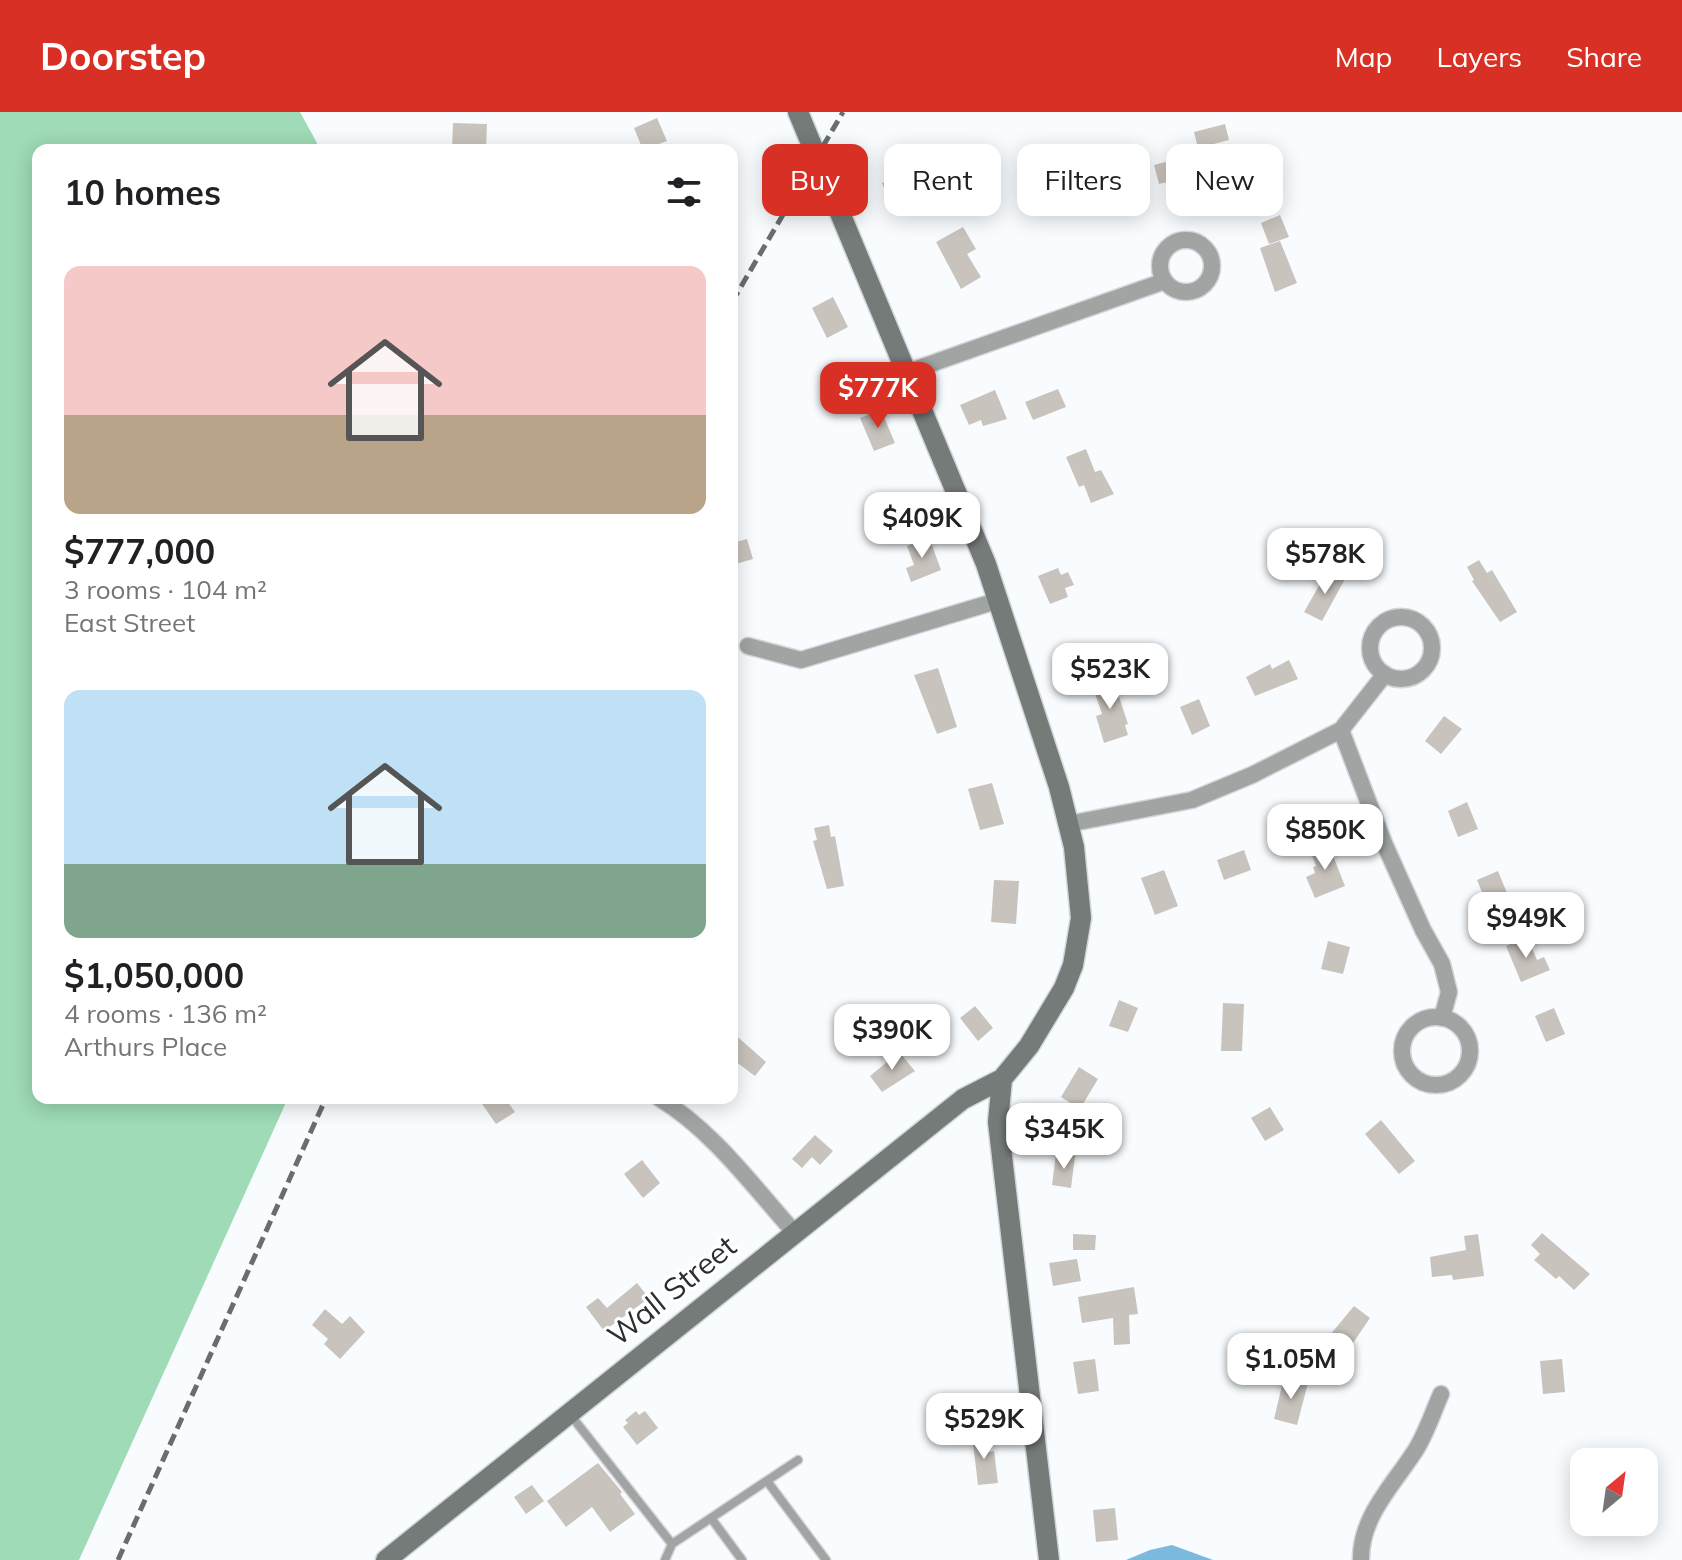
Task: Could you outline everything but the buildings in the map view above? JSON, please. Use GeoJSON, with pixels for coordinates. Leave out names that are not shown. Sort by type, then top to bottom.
{"type":"FeatureCollection","features":[{"type":"Feature","properties":{"kind":"main road"},"geometry":{"type":"LineString","coordinates":[[798,112],[1000,600],[1068,824],[1081,895],[1073,965],[1064,988],[1029,1046],[1002,1079],[998,1122],[1049,1560]]}},
{"type":"Feature","properties":{"kind":"main road","name":"Wall Street"},"geometry":{"type":"LineString","coordinates":[[386,1560],[963,1099],[1002,1079]]}},
{"type":"Feature","properties":{"kind":"street"},"geometry":{"type":"LineString","coordinates":[[908,372],[1162,282]]}},
{"type":"Feature","properties":{"kind":"street"},"geometry":{"type":"LineString","coordinates":[[748,646],[801,660],[1000,600]]}},
{"type":"Feature","properties":{"kind":"street"},"geometry":{"type":"LineString","coordinates":[[1068,824],[1212,793],[1341,730],[1385,674]]}},
{"type":"Feature","properties":{"kind":"street"},"geometry":{"type":"LineString","coordinates":[[1341,730],[1390,857],[1442,964],[1449,992],[1442,1018]]}},
{"type":"Feature","properties":{"kind":"street"},"geometry":{"type":"LineString","coordinates":[[1442,1018],[1464,1032],[1470,1058],[1467,1067],[1455,1080],[1429,1085],[1413,1077],[1407,1070],[1401,1054],[1402,1045],[1408,1032],[1419,1021],[1442,1018]]}},
{"type":"Feature","properties":{"kind":"street"},"geometry":{"type":"LineString","coordinates":[[669,1104],[715,1143],[794,1232]]}},
{"type":"Feature","properties":{"kind":"street"},"geometry":{"type":"LineString","coordinates":[[1361,1560],[1360,1548],[1379,1501],[1417,1449],[1441,1394]]}},
{"type":"Feature","properties":{"kind":"lane"},"geometry":{"type":"LineString","coordinates":[[568,1412],[672,1544]]}},
{"type":"Feature","properties":{"kind":"lane"},"geometry":{"type":"LineString","coordinates":[[665,1560],[672,1544],[798,1460]]}},
{"type":"Feature","properties":{"kind":"lane"},"geometry":{"type":"LineString","coordinates":[[767,1481],[826,1560]]}},
{"type":"Feature","properties":{"kind":"lane"},"geometry":{"type":"LineString","coordinates":[[711,1518],[742,1560]]}},
{"type":"Feature","properties":{"kind":"green space"},"geometry":{"type":"Polygon","coordinates":[[[0,112],[300,112],[317,144],[32,144],[32,1104],[285,1104],[79,1560],[0,1560],[0,112]]]}},
{"type":"Feature","properties":{"kind":"water"},"geometry":{"type":"Polygon","coordinates":[[[1172,1545],[1213,1560],[1126,1560],[1150,1550],[1172,1545]]]}},
{"type":"Feature","properties":{"kind":"railway"},"geometry":{"type":"LineString","coordinates":[[738,292],[843,112]]}},
{"type":"Feature","properties":{"kind":"railway"},"geometry":{"type":"LineString","coordinates":[[118,1560],[323,1104]]}}]}
